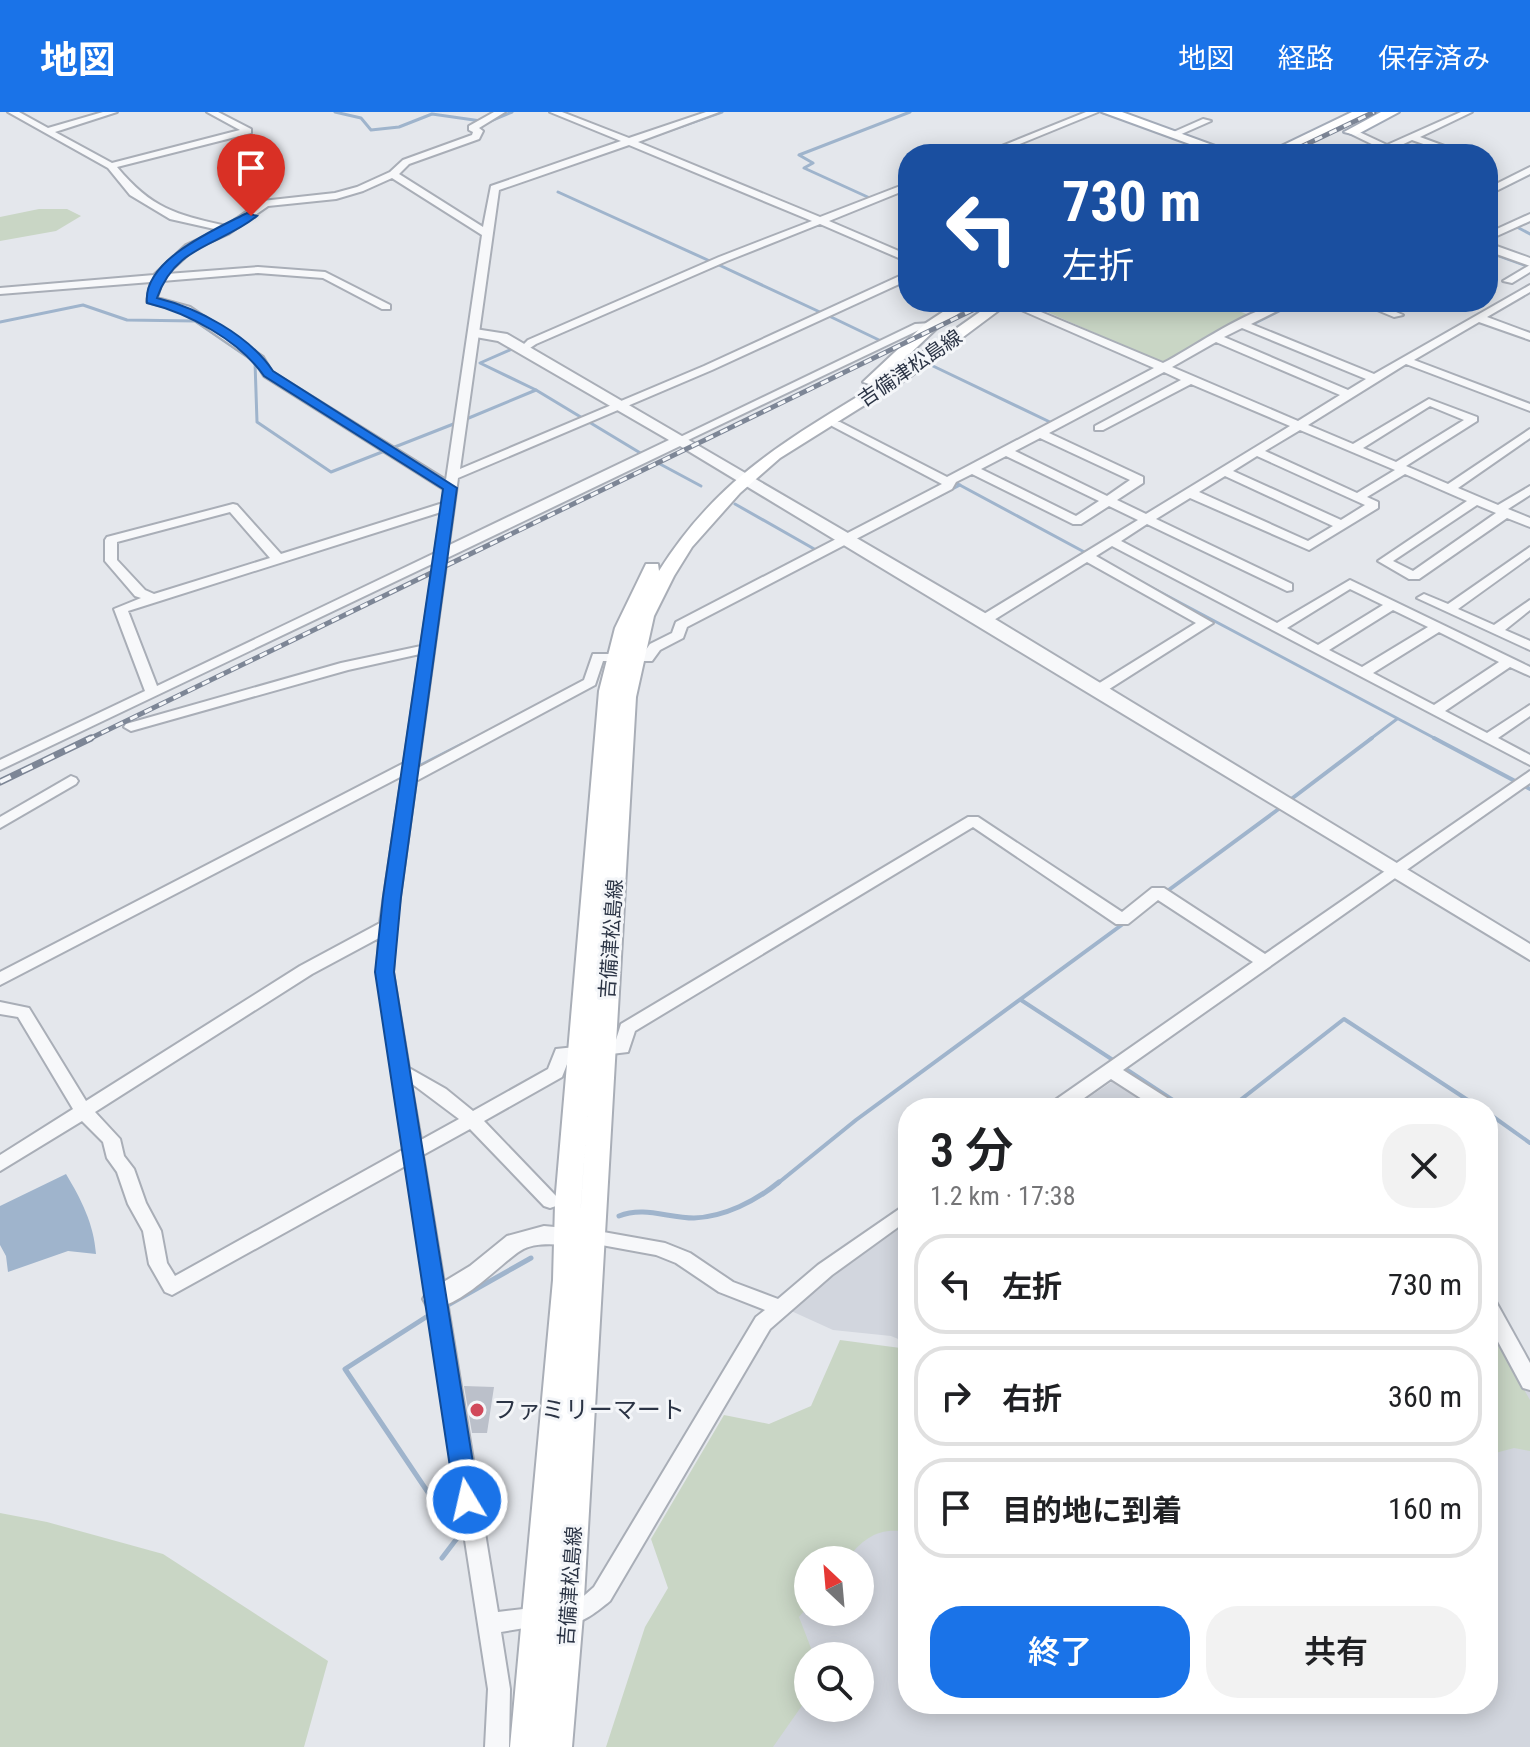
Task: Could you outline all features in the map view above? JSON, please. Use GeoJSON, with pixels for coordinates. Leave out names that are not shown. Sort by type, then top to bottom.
{"type":"FeatureCollection","features":[{"type":"Feature","properties":{"kind":"main road"},"geometry":{"type":"LineString","coordinates":[[1109,112],[1202,144]]}},
{"type":"Feature","properties":{"kind":"main road"},"geometry":{"type":"LineString","coordinates":[[1294,144],[1363,112]]}},
{"type":"Feature","properties":{"kind":"main road"},"geometry":{"type":"LineString","coordinates":[[1327,144],[1392,112]]}},
{"type":"Feature","properties":{"kind":"main road","name":"吉備津松島線"},"geometry":{"type":"LineString","coordinates":[[526,1747],[539,1618],[567,1236],[593,1051],[623,658],[630,611],[650,571],[672,539],[764,451],[862,389],[931,326],[953,312]]}},
{"type":"Feature","properties":{"kind":"main road","name":"吉備津松島線"},"geometry":{"type":"LineString","coordinates":[[740,476],[906,373],[992,312]]}},
{"type":"Feature","properties":{"kind":"main road","name":"吉備津松島線"},"geometry":{"type":"LineString","coordinates":[[556,1747],[568,1615],[592,1237],[593,1051]]}},
{"type":"Feature","properties":{"kind":"street"},"geometry":{"type":"LineString","coordinates":[[12,112],[111,166],[133,193],[173,217],[226,229]]}},
{"type":"Feature","properties":{"kind":"street"},"geometry":{"type":"LineString","coordinates":[[48,131],[113,112]]}},
{"type":"Feature","properties":{"kind":"street"},"geometry":{"type":"LineString","coordinates":[[111,166],[248,131],[211,112]]}},
{"type":"Feature","properties":{"kind":"street"},"geometry":{"type":"LineString","coordinates":[[452,482],[389,449],[268,374],[259,359],[186,309],[151,300],[158,277],[190,247],[271,201],[336,196],[393,174],[406,162],[476,137],[478,131],[472,128],[501,112]]}},
{"type":"Feature","properties":{"kind":"street"},"geometry":{"type":"LineString","coordinates":[[554,112],[898,255]]}},
{"type":"Feature","properties":{"kind":"street"},"geometry":{"type":"LineString","coordinates":[[497,1747],[500,1700],[385,972],[388,926],[426,649],[475,333],[479,273],[494,188],[715,112]]}},
{"type":"Feature","properties":{"kind":"street"},"geometry":{"type":"LineString","coordinates":[[1012,144],[1094,112]]}},
{"type":"Feature","properties":{"kind":"street"},"geometry":{"type":"LineString","coordinates":[[1395,144],[1468,112]]}},
{"type":"Feature","properties":{"kind":"street"},"geometry":{"type":"LineString","coordinates":[[1174,134],[1206,121]]}},
{"type":"Feature","properties":{"kind":"street"},"geometry":{"type":"LineString","coordinates":[[1352,132],[1381,144]]}},
{"type":"Feature","properties":{"kind":"street"},"geometry":{"type":"LineString","coordinates":[[1412,137],[1432,144]]}},
{"type":"Feature","properties":{"kind":"street"},"geometry":{"type":"LineString","coordinates":[[1498,187],[1530,170]]}},
{"type":"Feature","properties":{"kind":"street"},"geometry":{"type":"LineString","coordinates":[[393,174],[487,234]]}},
{"type":"Feature","properties":{"kind":"street"},"geometry":{"type":"LineString","coordinates":[[524,349],[532,342],[723,259],[898,190]]}},
{"type":"Feature","properties":{"kind":"street"},"geometry":{"type":"LineString","coordinates":[[1498,232],[1530,217]]}},
{"type":"Feature","properties":{"kind":"street"},"geometry":{"type":"LineString","coordinates":[[1498,251],[1530,262]]}},
{"type":"Feature","properties":{"kind":"street"},"geometry":{"type":"LineString","coordinates":[[1508,281],[1530,268]]}},
{"type":"Feature","properties":{"kind":"street"},"geometry":{"type":"LineString","coordinates":[[0,291],[258,270],[325,275],[386,307]]}},
{"type":"Feature","properties":{"kind":"street"},"geometry":{"type":"LineString","coordinates":[[452,482],[898,280]]}},
{"type":"Feature","properties":{"kind":"street"},"geometry":{"type":"LineString","coordinates":[[1498,307],[1530,288]]}},
{"type":"Feature","properties":{"kind":"street"},"geometry":{"type":"LineString","coordinates":[[1498,302],[1503,304]]}},
{"type":"Feature","properties":{"kind":"street"},"geometry":{"type":"LineString","coordinates":[[1030,312],[1530,523]]}},
{"type":"Feature","properties":{"kind":"street"},"geometry":{"type":"LineString","coordinates":[[0,979],[590,682],[597,658],[647,658],[651,650],[679,630],[1272,312]]}},
{"type":"Feature","properties":{"kind":"street"},"geometry":{"type":"LineString","coordinates":[[1390,312],[1398,315]]}},
{"type":"Feature","properties":{"kind":"street"},"geometry":{"type":"LineString","coordinates":[[984,620],[1405,360],[1489,312]]}},
{"type":"Feature","properties":{"kind":"street"},"geometry":{"type":"LineString","coordinates":[[1478,318],[1530,337]]}},
{"type":"Feature","properties":{"kind":"street"},"geometry":{"type":"LineString","coordinates":[[0,766],[919,326],[931,326]]}},
{"type":"Feature","properties":{"kind":"street"},"geometry":{"type":"LineString","coordinates":[[1246,326],[1375,379]]}},
{"type":"Feature","properties":{"kind":"street"},"geometry":{"type":"LineString","coordinates":[[475,333],[502,337],[621,405],[984,620],[1530,953]]}},
{"type":"Feature","properties":{"kind":"street"},"geometry":{"type":"LineString","coordinates":[[1218,339],[1350,395]]}},
{"type":"Feature","properties":{"kind":"street"},"geometry":{"type":"LineString","coordinates":[[1405,360],[1530,408]]}},
{"type":"Feature","properties":{"kind":"street"},"geometry":{"type":"LineString","coordinates":[[1099,428],[1189,380]]}},
{"type":"Feature","properties":{"kind":"street"},"geometry":{"type":"LineString","coordinates":[[1353,449],[1429,402],[1473,419],[1358,497]]}},
{"type":"Feature","properties":{"kind":"street"},"geometry":{"type":"LineString","coordinates":[[836,424],[949,483]]}},
{"type":"Feature","properties":{"kind":"street"},"geometry":{"type":"LineString","coordinates":[[1448,489],[1530,433]]}},
{"type":"Feature","properties":{"kind":"street"},"geometry":{"type":"LineString","coordinates":[[974,470],[1077,521],[1139,480],[1041,434]]}},
{"type":"Feature","properties":{"kind":"street"},"geometry":{"type":"LineString","coordinates":[[1008,452],[1287,587]]}},
{"type":"Feature","properties":{"kind":"street"},"geometry":{"type":"LineString","coordinates":[[1190,493],[1309,546],[1374,505],[1257,452]]}},
{"type":"Feature","properties":{"kind":"street"},"geometry":{"type":"LineString","coordinates":[[1225,472],[1342,525]]}},
{"type":"Feature","properties":{"kind":"street"},"geometry":{"type":"LineString","coordinates":[[1476,500],[1384,561],[1414,576],[1530,490]]}},
{"type":"Feature","properties":{"kind":"street"},"geometry":{"type":"LineString","coordinates":[[152,692],[121,609],[447,506]]}},
{"type":"Feature","properties":{"kind":"street"},"geometry":{"type":"LineString","coordinates":[[152,598],[140,593],[111,561],[111,540],[233,508],[278,559]]}},
{"type":"Feature","properties":{"kind":"street"},"geometry":{"type":"LineString","coordinates":[[1111,541],[1530,761]]}},
{"type":"Feature","properties":{"kind":"street"},"geometry":{"type":"LineString","coordinates":[[1449,609],[1530,551]]}},
{"type":"Feature","properties":{"kind":"street"},"geometry":{"type":"LineString","coordinates":[[1089,554],[1206,623],[1098,690]]}},
{"type":"Feature","properties":{"kind":"street"},"geometry":{"type":"LineString","coordinates":[[1277,628],[1350,584],[1530,672]]}},
{"type":"Feature","properties":{"kind":"street"},"geometry":{"type":"LineString","coordinates":[[1424,598],[1528,643]]}},
{"type":"Feature","properties":{"kind":"street"},"geometry":{"type":"LineString","coordinates":[[1496,630],[1530,604]]}},
{"type":"Feature","properties":{"kind":"street"},"geometry":{"type":"LineString","coordinates":[[1319,650],[1393,605]]}},
{"type":"Feature","properties":{"kind":"street"},"geometry":{"type":"LineString","coordinates":[[1363,673],[1438,627]]}},
{"type":"Feature","properties":{"kind":"street"},"geometry":{"type":"LineString","coordinates":[[131,727],[346,666],[426,649]]}},
{"type":"Feature","properties":{"kind":"street"},"geometry":{"type":"LineString","coordinates":[[1435,711],[1509,662]]}},
{"type":"Feature","properties":{"kind":"street"},"geometry":{"type":"LineString","coordinates":[[1488,739],[1530,709]]}},
{"type":"Feature","properties":{"kind":"street"},"geometry":{"type":"LineString","coordinates":[[0,823],[71,781]]}},
{"type":"Feature","properties":{"kind":"street"},"geometry":{"type":"LineString","coordinates":[[1072,1098],[1523,781]]}},
{"type":"Feature","properties":{"kind":"street"},"geometry":{"type":"LineString","coordinates":[[0,1008],[23,1012],[83,1111],[111,1139],[116,1158],[125,1169],[137,1204],[152,1231],[158,1264],[172,1287],[556,1073],[562,1053],[622,1048],[627,1028],[973,820],[1122,920],[1162,895],[1265,962]]}},
{"type":"Feature","properties":{"kind":"street"},"geometry":{"type":"LineString","coordinates":[[0,1164],[306,970],[388,926]]}},
{"type":"Feature","properties":{"kind":"street"},"geometry":{"type":"LineString","coordinates":[[1117,1067],[1156,1098]]}},
{"type":"Feature","properties":{"kind":"street"},"geometry":{"type":"LineString","coordinates":[[402,1072],[418,1077],[470,1121],[550,1201]]}},
{"type":"Feature","properties":{"kind":"street"},"geometry":{"type":"LineString","coordinates":[[487,1624],[568,1615],[590,1606],[602,1594],[763,1323],[778,1307],[898,1217]]}},
{"type":"Feature","properties":{"kind":"street"},"geometry":{"type":"LineString","coordinates":[[436,1306],[515,1242],[544,1235],[592,1237],[658,1248],[683,1258],[726,1287],[778,1307]]}},
{"type":"Feature","properties":{"kind":"street"},"geometry":{"type":"LineString","coordinates":[[1498,1323],[1530,1382]]}},
{"type":"Feature","properties":{"kind":"shaded area"},"geometry":{"type":"Polygon","coordinates":[[[1113,1081],[1139,1098],[1088,1098],[1113,1081]]]}},
{"type":"Feature","properties":{"kind":"shaded area"},"geometry":{"type":"Polygon","coordinates":[[[898,1229],[898,1339],[833,1330],[789,1310],[833,1274],[898,1229]]]}},
{"type":"Feature","properties":{"kind":"shaded area"},"geometry":{"type":"Polygon","coordinates":[[[1498,1336],[1530,1392],[1530,1747],[747,1747],[794,1604],[794,1626],[874,1626],[874,1546],[826,1546],[898,1486],[898,1714],[1498,1714],[1498,1336]]]}},
{"type":"Feature","properties":{"kind":"green space"},"geometry":{"type":"Polygon","coordinates":[[[39,209],[67,209],[81,216],[56,231],[0,241],[0,217],[39,209]]]}},
{"type":"Feature","properties":{"kind":"green space"},"geometry":{"type":"Polygon","coordinates":[[[1047,312],[1241,312],[1252,316],[1168,365],[1047,312]]]}},
{"type":"Feature","properties":{"kind":"green space"},"geometry":{"type":"Polygon","coordinates":[[[840,1340],[898,1348],[898,1531],[872,1536],[859,1546],[794,1546],[794,1626],[802,1626],[809,1642],[794,1642],[794,1717],[773,1747],[606,1747],[645,1627],[668,1588],[651,1539],[724,1415],[769,1424],[811,1406],[840,1340]]]}},
{"type":"Feature","properties":{"kind":"green space"},"geometry":{"type":"Polygon","coordinates":[[[1498,1344],[1530,1400],[1530,1451],[1514,1448],[1498,1452],[1498,1344]]]}},
{"type":"Feature","properties":{"kind":"green space"},"geometry":{"type":"Polygon","coordinates":[[[0,1513],[47,1522],[163,1554],[328,1661],[304,1747],[0,1747],[0,1513]]]}},
{"type":"Feature","properties":{"kind":"water"},"geometry":{"type":"Polygon","coordinates":[[[66,1174],[86,1212],[96,1254],[68,1251],[8,1272],[6,1256],[0,1245],[0,1206],[66,1174]]]}},
{"type":"Feature","properties":{"kind":"building","name":"ファミリーマート"},"geometry":{"type":"Polygon","coordinates":[[[464,1386],[494,1387],[487,1433],[472,1433],[464,1386]]]}},
{"type":"Feature","properties":{"kind":"waterway"},"geometry":{"type":"LineString","coordinates":[[335,112],[361,118],[371,130],[399,127],[432,114],[488,122],[512,112]]}},
{"type":"Feature","properties":{"kind":"waterway"},"geometry":{"type":"LineString","coordinates":[[648,138],[722,112]]}},
{"type":"Feature","properties":{"kind":"waterway"},"geometry":{"type":"LineString","coordinates":[[872,199],[804,168],[813,163],[799,155],[910,112]]}},
{"type":"Feature","properties":{"kind":"waterway"},"geometry":{"type":"LineString","coordinates":[[1101,112],[1122,119]]}},
{"type":"Feature","properties":{"kind":"waterway"},"geometry":{"type":"LineString","coordinates":[[1498,190],[1530,174]]}},
{"type":"Feature","properties":{"kind":"waterway"},"geometry":{"type":"LineString","coordinates":[[558,192],[712,262]]}},
{"type":"Feature","properties":{"kind":"waterway"},"geometry":{"type":"LineString","coordinates":[[1530,221],[1517,227],[1530,234]]}},
{"type":"Feature","properties":{"kind":"waterway"},"geometry":{"type":"LineString","coordinates":[[1498,256],[1530,267]]}},
{"type":"Feature","properties":{"kind":"waterway"},"geometry":{"type":"LineString","coordinates":[[719,265],[822,313]]}},
{"type":"Feature","properties":{"kind":"waterway"},"geometry":{"type":"LineString","coordinates":[[0,322],[83,305],[127,320],[195,321],[255,362],[257,422],[331,472],[456,423]]}},
{"type":"Feature","properties":{"kind":"waterway"},"geometry":{"type":"LineString","coordinates":[[1249,326],[1277,312]]}},
{"type":"Feature","properties":{"kind":"waterway"},"geometry":{"type":"LineString","coordinates":[[829,316],[879,340]]}},
{"type":"Feature","properties":{"kind":"waterway"},"geometry":{"type":"LineString","coordinates":[[1178,363],[1212,344]]}},
{"type":"Feature","properties":{"kind":"waterway"},"geometry":{"type":"LineString","coordinates":[[512,349],[480,363],[536,390]]}},
{"type":"Feature","properties":{"kind":"waterway"},"geometry":{"type":"LineString","coordinates":[[933,366],[1052,423]]}},
{"type":"Feature","properties":{"kind":"waterway"},"geometry":{"type":"LineString","coordinates":[[464,420],[536,390]]}},
{"type":"Feature","properties":{"kind":"waterway"},"geometry":{"type":"LineString","coordinates":[[536,390],[642,454]]}},
{"type":"Feature","properties":{"kind":"waterway"},"geometry":{"type":"LineString","coordinates":[[660,464],[701,486]]}},
{"type":"Feature","properties":{"kind":"waterway"},"geometry":{"type":"LineString","coordinates":[[959,480],[956,483],[960,485]]}},
{"type":"Feature","properties":{"kind":"waterway"},"geometry":{"type":"LineString","coordinates":[[937,497],[960,485]]}},
{"type":"Feature","properties":{"kind":"waterway"},"geometry":{"type":"LineString","coordinates":[[960,485],[1088,554]]}},
{"type":"Feature","properties":{"kind":"waterway"},"geometry":{"type":"LineString","coordinates":[[735,504],[816,550]]}},
{"type":"Feature","properties":{"kind":"waterway"},"geometry":{"type":"LineString","coordinates":[[1128,575],[1438,740]]}},
{"type":"Feature","properties":{"kind":"waterway"},"geometry":{"type":"LineString","coordinates":[[1369,740],[1397,719]]}},
{"type":"Feature","properties":{"kind":"waterway"},"geometry":{"type":"LineString","coordinates":[[1290,800],[1372,738]]}},
{"type":"Feature","properties":{"kind":"waterway"},"geometry":{"type":"LineString","coordinates":[[1434,738],[1530,789]]}},
{"type":"Feature","properties":{"kind":"waterway"},"geometry":{"type":"LineString","coordinates":[[414,769],[463,744]]}},
{"type":"Feature","properties":{"kind":"waterway"},"geometry":{"type":"LineString","coordinates":[[1166,892],[1280,808]]}},
{"type":"Feature","properties":{"kind":"waterway"},"geometry":{"type":"LineString","coordinates":[[777,1184],[856,1120],[1127,921]]}},
{"type":"Feature","properties":{"kind":"waterway"},"geometry":{"type":"LineString","coordinates":[[1021,1000],[1116,1062]]}},
{"type":"Feature","properties":{"kind":"waterway"},"geometry":{"type":"LineString","coordinates":[[1243,1098],[1344,1019],[1465,1098]]}},
{"type":"Feature","properties":{"kind":"waterway"},"geometry":{"type":"LineString","coordinates":[[1123,1067],[1170,1098]]}},
{"type":"Feature","properties":{"kind":"waterway"},"geometry":{"type":"LineString","coordinates":[[1498,1120],[1530,1143]]}},
{"type":"Feature","properties":{"kind":"waterway"},"geometry":{"type":"LineString","coordinates":[[619,1216],[638,1212],[684,1218],[717,1215],[760,1196],[779,1182]]}},
{"type":"Feature","properties":{"kind":"waterway"},"geometry":{"type":"LineString","coordinates":[[446,1306],[531,1258]]}},
{"type":"Feature","properties":{"kind":"waterway"},"geometry":{"type":"LineString","coordinates":[[434,1312],[345,1369],[458,1537],[442,1558]]}},
{"type":"Feature","properties":{"kind":"railway"},"geometry":{"type":"LineString","coordinates":[[1307,144],[1374,112]]}},
{"type":"Feature","properties":{"kind":"railway"},"geometry":{"type":"LineString","coordinates":[[87,740],[968,312]]}},
{"type":"Feature","properties":{"kind":"railway"},"geometry":{"type":"LineString","coordinates":[[0,782],[91,738]]}},
{"type":"Feature","properties":{"kind":"place","name":"ファミリーマート"},"geometry":{"type":"Point","coordinates":[477,1410]}},
{"type":"Feature","properties":{"kind":"route"},"geometry":{"type":"LineString","coordinates":[[251,216],[190,247],[158,277],[151,300],[186,309],[259,359],[268,374],[450,488],[388,926],[385,972],[467,1500]]}}]}
